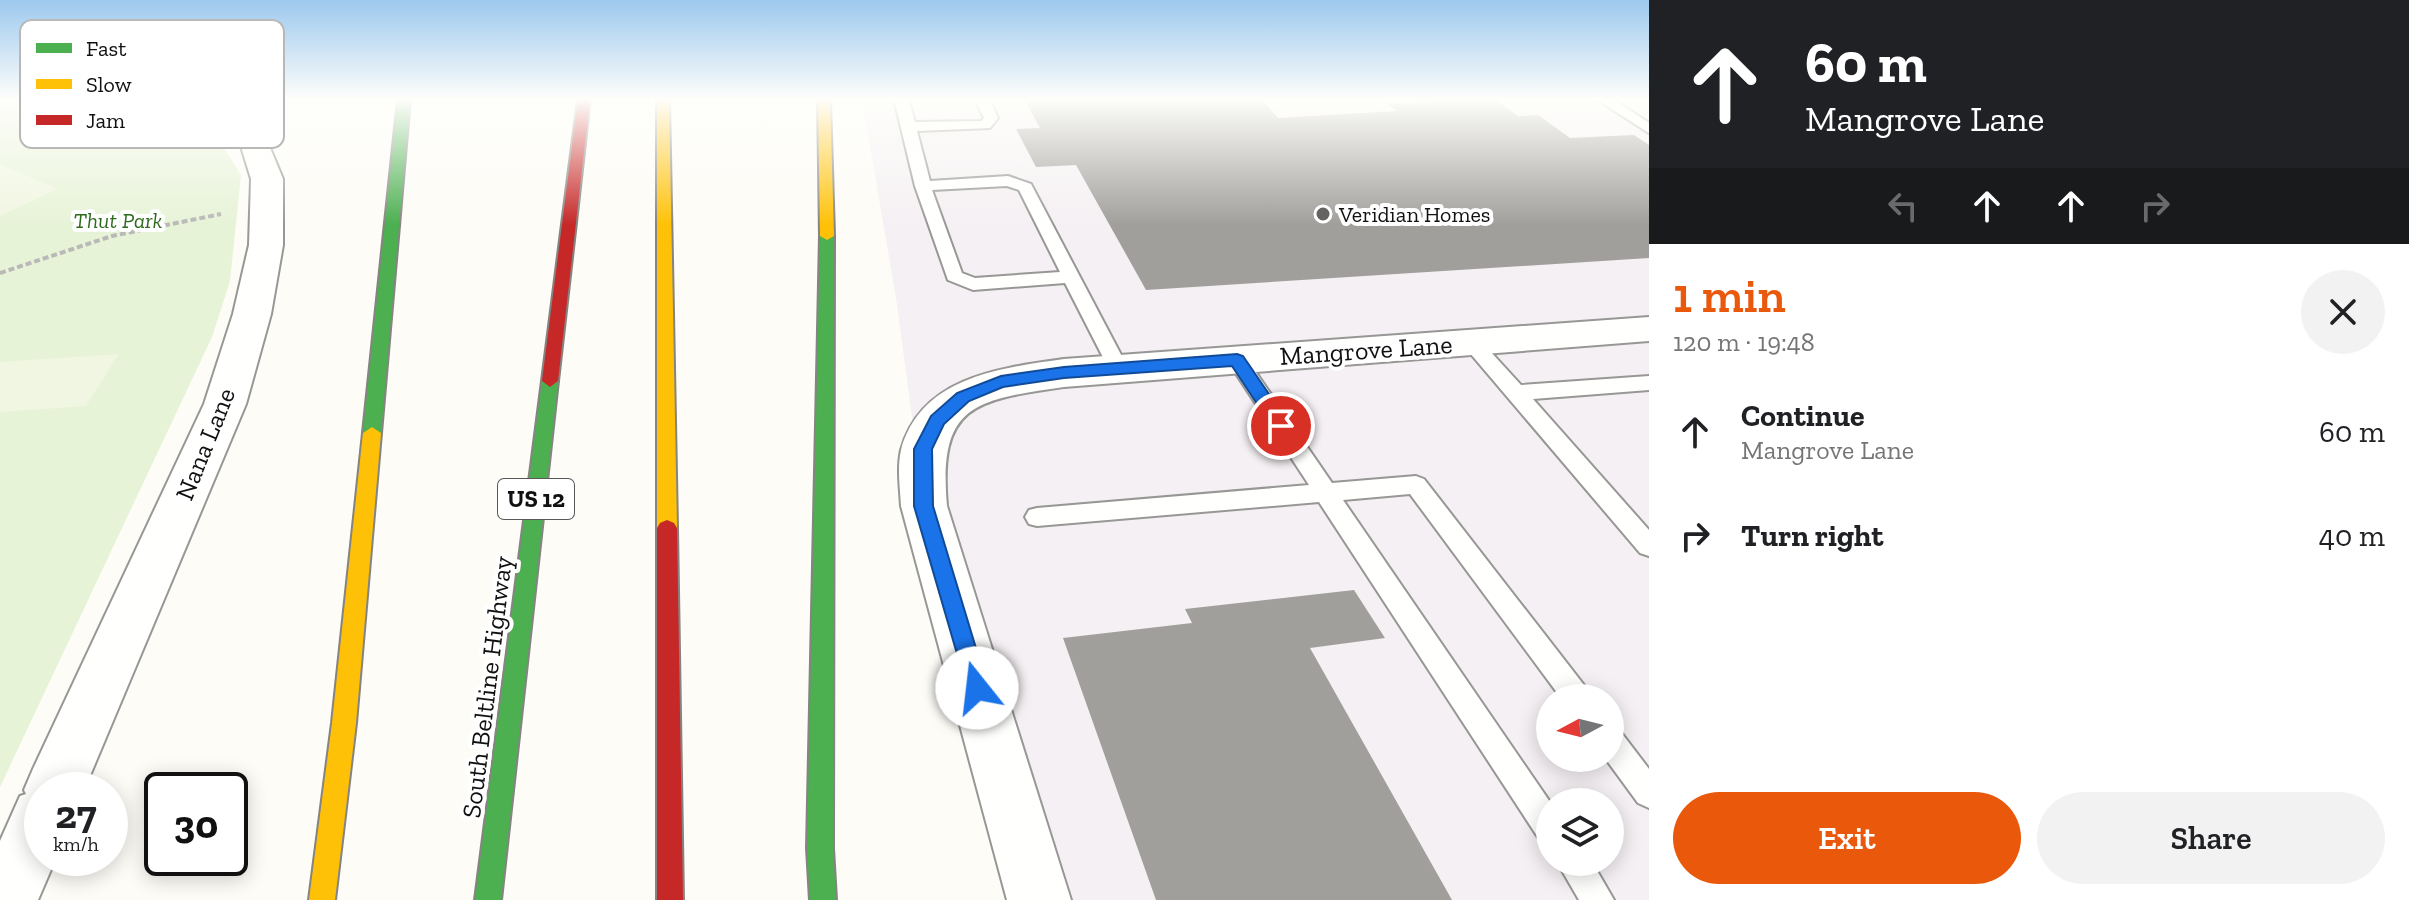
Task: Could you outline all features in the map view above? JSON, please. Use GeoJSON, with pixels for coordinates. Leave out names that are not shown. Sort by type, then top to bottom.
{"type":"FeatureCollection","features":[{"type":"Feature","properties":{"kind":"highway"},"geometry":{"type":"LineString","coordinates":[[322,900],[344,723],[400,141]]}},
{"type":"Feature","properties":{"kind":"highway","name":"South Beltline Highway"},"geometry":{"type":"LineString","coordinates":[[488,900],[579,141]]}},
{"type":"Feature","properties":{"kind":"highway"},"geometry":{"type":"LineString","coordinates":[[663,141],[670,900]]}},
{"type":"Feature","properties":{"kind":"highway"},"geometry":{"type":"LineString","coordinates":[[823,900],[820,848],[826,141]]}},
{"type":"Feature","properties":{"kind":"street","name":"Nana Lane"},"geometry":{"type":"LineString","coordinates":[[62,772],[225,404],[252,314],[266,245],[267,179],[257,148]]}},
{"type":"Feature","properties":{"kind":"street","name":"Mangrove Lane"},"geometry":{"type":"LineString","coordinates":[[1039,900],[924,506],[923,449],[937,420],[963,397],[988,387],[1039,376],[1649,329]]}},
{"type":"Feature","properties":{"kind":"street"},"geometry":{"type":"LineString","coordinates":[[6,900],[24,859]]}},
{"type":"Feature","properties":{"kind":"lane"},"geometry":{"type":"LineString","coordinates":[[912,141],[923,186],[954,276],[973,284],[1073,277]]}},
{"type":"Feature","properties":{"kind":"lane"},"geometry":{"type":"LineString","coordinates":[[923,186],[1008,181],[1025,187],[1118,368]]}},
{"type":"Feature","properties":{"kind":"lane"},"geometry":{"type":"LineString","coordinates":[[1471,342],[1649,546]]}},
{"type":"Feature","properties":{"kind":"lane"},"geometry":{"type":"LineString","coordinates":[[1237,360],[1536,807]]}},
{"type":"Feature","properties":{"kind":"lane"},"geometry":{"type":"LineString","coordinates":[[1515,393],[1649,383]]}},
{"type":"Feature","properties":{"kind":"lane"},"geometry":{"type":"LineString","coordinates":[[1037,517],[1416,485],[1566,684]]}},
{"type":"Feature","properties":{"kind":"lane"},"geometry":{"type":"LineString","coordinates":[[1624,760],[1649,793]]}},
{"type":"Feature","properties":{"kind":"lane"},"geometry":{"type":"LineString","coordinates":[[1582,876],[1598,900]]}},
{"type":"Feature","properties":{"kind":"path"},"geometry":{"type":"LineString","coordinates":[[0,273],[98,240],[221,214]]}},
{"type":"Feature","properties":{"kind":"shaded area"},"geometry":{"type":"Polygon","coordinates":[[[869,141],[1649,141],[1649,900],[1039,900],[924,506],[896,298],[869,141]]]}},
{"type":"Feature","properties":{"kind":"green space","name":"Thut Park"},"geometry":{"type":"Polygon","coordinates":[[[0,141],[20,141],[20,148],[224,148],[241,175],[230,281],[212,337],[0,787],[0,141]]]}},
{"type":"Feature","properties":{"kind":"green space"},"geometry":{"type":"Polygon","coordinates":[[[0,164],[57,189],[0,216],[0,164]]]}},
{"type":"Feature","properties":{"kind":"green space"},"geometry":{"type":"Polygon","coordinates":[[[119,354],[86,406],[0,412],[0,362],[119,354]]]}},
{"type":"Feature","properties":{"kind":"building","name":"Veridian Homes"},"geometry":{"type":"Polygon","coordinates":[[[1022,141],[1643,141],[1649,145],[1649,258],[1146,290],[1076,165],[1036,167],[1022,141]]]}},
{"type":"Feature","properties":{"kind":"building"},"geometry":{"type":"Polygon","coordinates":[[[1354,590],[1385,638],[1310,648],[1452,900],[1156,900],[1063,638],[1192,623],[1185,609],[1354,590]]]}},
{"type":"Feature","properties":{"kind":"traffic: fast"},"geometry":{"type":"LineString","coordinates":[[372,433],[400,141]]}},
{"type":"Feature","properties":{"kind":"traffic: fast"},"geometry":{"type":"LineString","coordinates":[[823,900],[820,848],[827,236]]}},
{"type":"Feature","properties":{"kind":"traffic: fast"},"geometry":{"type":"LineString","coordinates":[[488,900],[550,381]]}},
{"type":"Feature","properties":{"kind":"traffic: slow"},"geometry":{"type":"LineString","coordinates":[[663,141],[667,528]]}},
{"type":"Feature","properties":{"kind":"traffic: slow"},"geometry":{"type":"LineString","coordinates":[[825,141],[827,236]]}},
{"type":"Feature","properties":{"kind":"traffic: slow"},"geometry":{"type":"LineString","coordinates":[[322,900],[344,723],[372,433]]}},
{"type":"Feature","properties":{"kind":"traffic: jam"},"geometry":{"type":"LineString","coordinates":[[550,381],[579,141]]}},
{"type":"Feature","properties":{"kind":"traffic: jam"},"geometry":{"type":"LineString","coordinates":[[667,528],[670,900]]}},
{"type":"Feature","properties":{"kind":"place","name":"Veridian Homes"},"geometry":{"type":"Point","coordinates":[1323,214]}},
{"type":"Feature","properties":{"kind":"route"},"geometry":{"type":"LineString","coordinates":[[977,688],[924,506],[923,449],[937,420],[963,397],[1001,382],[1064,373],[1237,360],[1281,426]]}}]}
